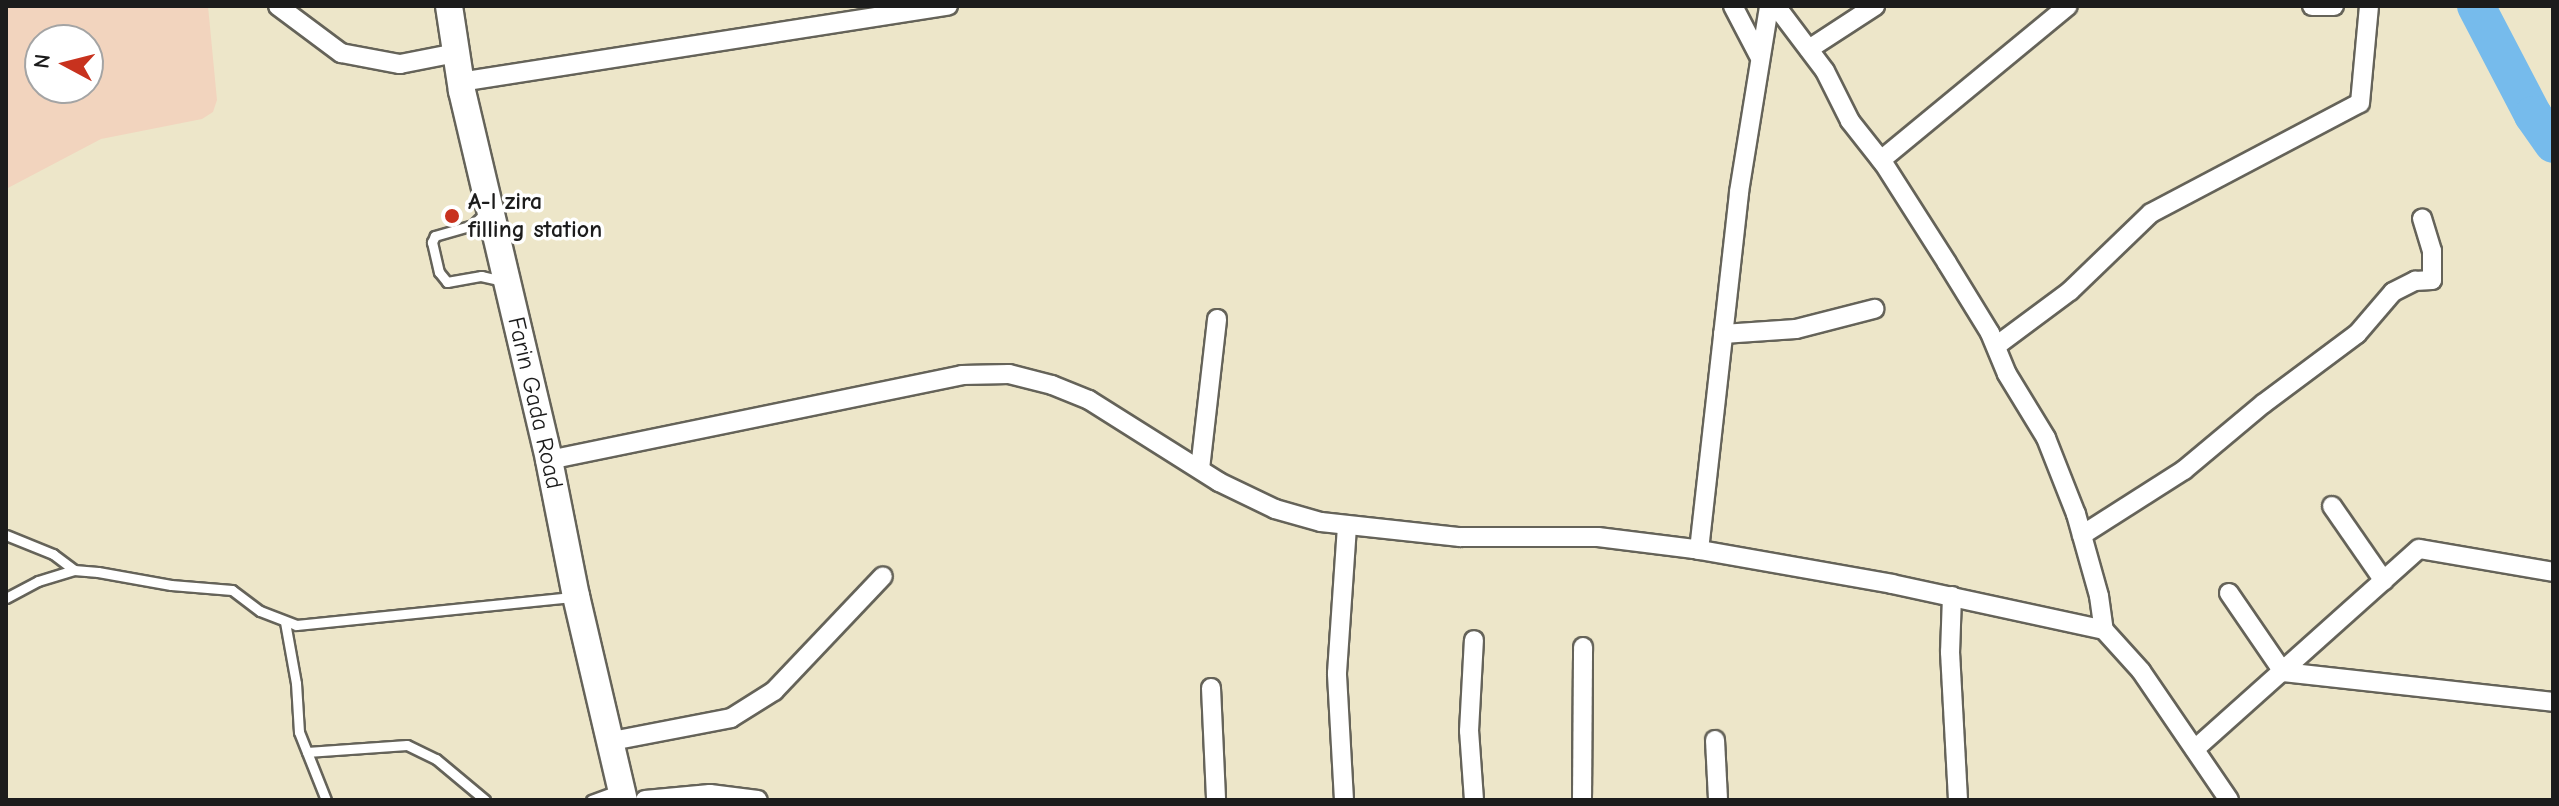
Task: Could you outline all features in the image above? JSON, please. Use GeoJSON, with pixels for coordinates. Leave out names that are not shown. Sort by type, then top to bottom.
{"type":"FeatureCollection","features":[{"type":"Feature","properties":{"kind":"main road","name":"Farin Gada Road"},"geometry":{"type":"LineString","coordinates":[[449,6],[460,82],[549,460],[576,596],[612,741],[630,796]]}},
{"type":"Feature","properties":{"kind":"street"},"geometry":{"type":"LineString","coordinates":[[278,6],[341,53],[400,64],[456,53]]}},
{"type":"Feature","properties":{"kind":"street"},"geometry":{"type":"LineString","coordinates":[[460,82],[863,14],[948,6]]}},
{"type":"Feature","properties":{"kind":"street"},"geometry":{"type":"LineString","coordinates":[[1733,6],[1759,56]]}},
{"type":"Feature","properties":{"kind":"street"},"geometry":{"type":"LineString","coordinates":[[1699,550],[1723,334],[1759,56],[1769,6]]}},
{"type":"Feature","properties":{"kind":"street"},"geometry":{"type":"LineString","coordinates":[[1776,6],[1825,71],[1850,121],[1881,160],[1996,346],[2007,374],[2046,438],[2082,535],[2104,630],[2141,671],[2229,800]]}},
{"type":"Feature","properties":{"kind":"street"},"geometry":{"type":"LineString","coordinates":[[1809,49],[1875,6]]}},
{"type":"Feature","properties":{"kind":"street"},"geometry":{"type":"LineString","coordinates":[[1881,160],[2068,6]]}},
{"type":"Feature","properties":{"kind":"street"},"geometry":{"type":"LineString","coordinates":[[2312,6],[2334,6]]}},
{"type":"Feature","properties":{"kind":"street"},"geometry":{"type":"LineString","coordinates":[[1996,346],[2070,291],[2151,213],[2360,103],[2369,6]]}},
{"type":"Feature","properties":{"kind":"street"},"geometry":{"type":"LineString","coordinates":[[2082,535],[2184,470],[2263,404],[2357,334],[2393,292],[2415,281],[2432,280],[2432,251],[2422,219]]}},
{"type":"Feature","properties":{"kind":"street"},"geometry":{"type":"LineString","coordinates":[[1723,334],[1796,329],[1874,309]]}},
{"type":"Feature","properties":{"kind":"street"},"geometry":{"type":"LineString","coordinates":[[1200,469],[1217,319]]}},
{"type":"Feature","properties":{"kind":"street"},"geometry":{"type":"LineString","coordinates":[[549,460],[962,375],[1009,374],[1052,385],[1089,400],[1200,469],[1275,509],[1347,525],[1460,537],[1598,537],[1699,550],[1952,596],[2104,630]]}},
{"type":"Feature","properties":{"kind":"street"},"geometry":{"type":"LineString","coordinates":[[2332,506],[2384,581]]}},
{"type":"Feature","properties":{"kind":"street"},"geometry":{"type":"LineString","coordinates":[[1344,800],[1337,673],[1347,525]]}},
{"type":"Feature","properties":{"kind":"street"},"geometry":{"type":"LineString","coordinates":[[2195,749],[2419,549],[2553,572]]}},
{"type":"Feature","properties":{"kind":"street"},"geometry":{"type":"LineString","coordinates":[[612,741],[731,718],[774,691],[883,576]]}},
{"type":"Feature","properties":{"kind":"street"},"geometry":{"type":"LineString","coordinates":[[2229,593],[2283,672],[2553,702]]}},
{"type":"Feature","properties":{"kind":"street"},"geometry":{"type":"LineString","coordinates":[[1952,596],[1950,652],[1958,800]]}},
{"type":"Feature","properties":{"kind":"street"},"geometry":{"type":"LineString","coordinates":[[1474,640],[1469,717],[1474,800]]}},
{"type":"Feature","properties":{"kind":"street"},"geometry":{"type":"LineString","coordinates":[[1582,800],[1583,647]]}},
{"type":"Feature","properties":{"kind":"street"},"geometry":{"type":"LineString","coordinates":[[1211,688],[1216,800]]}},
{"type":"Feature","properties":{"kind":"street"},"geometry":{"type":"LineString","coordinates":[[1715,740],[1718,800]]}},
{"type":"Feature","properties":{"kind":"street"},"geometry":{"type":"LineString","coordinates":[[630,796],[710,794],[758,800]]}},
{"type":"Feature","properties":{"kind":"lane"},"geometry":{"type":"LineString","coordinates":[[488,209],[473,225],[435,236],[432,242],[439,272],[447,282],[481,276],[507,283]]}},
{"type":"Feature","properties":{"kind":"lane"},"geometry":{"type":"LineString","coordinates":[[6,535],[53,554],[74,570]]}},
{"type":"Feature","properties":{"kind":"lane"},"geometry":{"type":"LineString","coordinates":[[6,598],[38,581],[74,570],[232,590],[260,611],[285,622],[326,624],[576,596]]}},
{"type":"Feature","properties":{"kind":"lane"},"geometry":{"type":"LineString","coordinates":[[285,622],[296,683],[299,732],[326,800]]}},
{"type":"Feature","properties":{"kind":"lane"},"geometry":{"type":"LineString","coordinates":[[307,752],[407,745],[436,759],[485,800]]}},
{"type":"Feature","properties":{"kind":"lane"},"geometry":{"type":"LineString","coordinates":[[591,800],[630,796]]}},
{"type":"Feature","properties":{"kind":"shaded area"},"geometry":{"type":"Polygon","coordinates":[[[6,6],[208,6],[217,100],[213,112],[202,119],[101,139],[6,189],[6,6]]]}},
{"type":"Feature","properties":{"kind":"waterway"},"geometry":{"type":"LineString","coordinates":[[2476,6],[2533,115],[2553,144]]}},
{"type":"Feature","properties":{"kind":"place","name":"A-l zira filling station"},"geometry":{"type":"Point","coordinates":[452,216]}}]}
